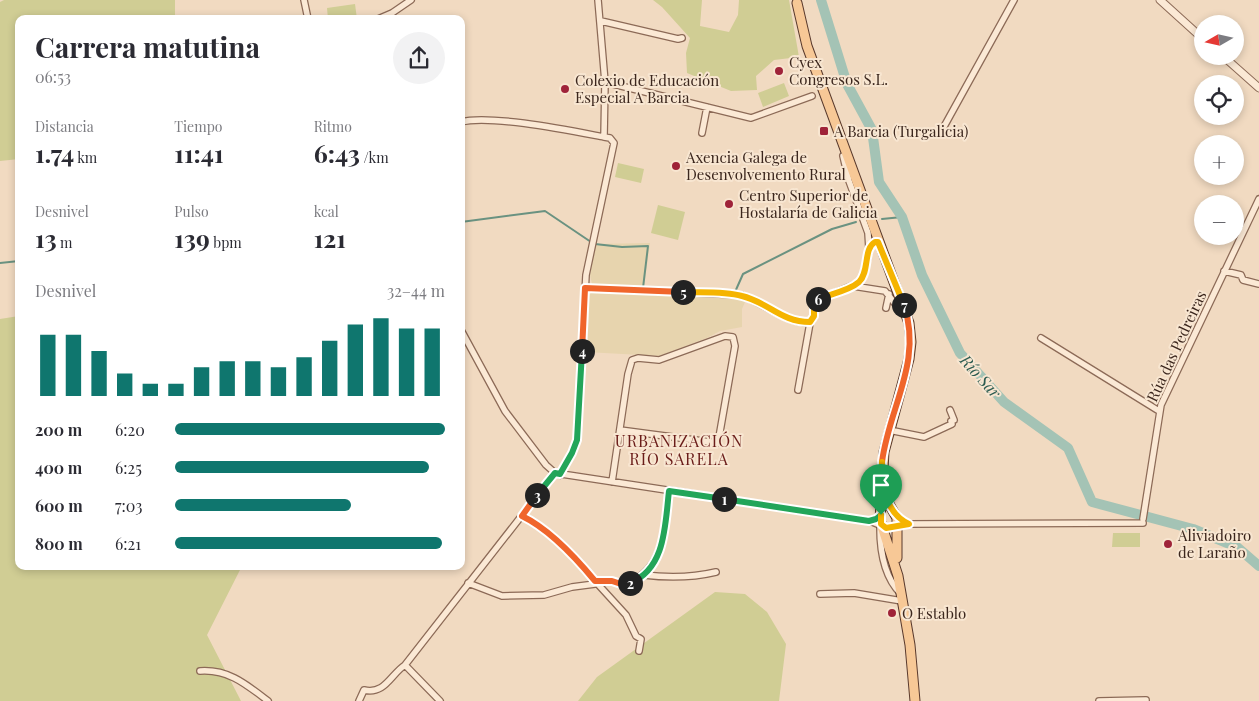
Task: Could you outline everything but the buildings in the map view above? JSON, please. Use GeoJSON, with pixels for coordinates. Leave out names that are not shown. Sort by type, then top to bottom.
{"type":"FeatureCollection","features":[{"type":"Feature","properties":{"kind":"main road"},"geometry":{"type":"LineString","coordinates":[[797,1],[797,25],[802,48],[843,156],[887,260]]}},
{"type":"Feature","properties":{"kind":"main road"},"geometry":{"type":"LineString","coordinates":[[797,1],[807,46],[909,320],[911,342],[909,359],[889,430],[882,464],[888,522],[910,645],[915,701]]}},
{"type":"Feature","properties":{"kind":"main road"},"geometry":{"type":"LineString","coordinates":[[882,464],[888,522]]}},
{"type":"Feature","properties":{"kind":"street"},"geometry":{"type":"LineString","coordinates":[[304,0],[307,15]]}},
{"type":"Feature","properties":{"kind":"street"},"geometry":{"type":"LineString","coordinates":[[387,15],[411,0]]}},
{"type":"Feature","properties":{"kind":"street"},"geometry":{"type":"LineString","coordinates":[[598,0],[606,82],[604,137]]}},
{"type":"Feature","properties":{"kind":"street"},"geometry":{"type":"LineString","coordinates":[[941,132],[1014,0]]}},
{"type":"Feature","properties":{"kind":"street"},"geometry":{"type":"LineString","coordinates":[[1160,0],[1194,31]]}},
{"type":"Feature","properties":{"kind":"street"},"geometry":{"type":"LineString","coordinates":[[601,21],[678,39],[682,38]]}},
{"type":"Feature","properties":{"kind":"street"},"geometry":{"type":"LineString","coordinates":[[1233,65],[1259,88]]}},
{"type":"Feature","properties":{"kind":"street"},"geometry":{"type":"LineString","coordinates":[[606,82],[751,118],[812,96]]}},
{"type":"Feature","properties":{"kind":"street"},"geometry":{"type":"LineString","coordinates":[[702,132],[707,107]]}},
{"type":"Feature","properties":{"kind":"street"},"geometry":{"type":"LineString","coordinates":[[359,701],[364,690],[376,691],[383,687],[405,665],[468,583],[558,474],[572,453],[577,440],[585,288],[594,234],[615,147],[613,140],[604,137],[501,122],[478,120],[465,122]]}},
{"type":"Feature","properties":{"kind":"street"},"geometry":{"type":"LineString","coordinates":[[843,156],[849,181],[868,230],[870,249]]}},
{"type":"Feature","properties":{"kind":"street","name":"Rúa das Pedreiras"},"geometry":{"type":"LineString","coordinates":[[909,524],[1143,521],[1159,411],[1259,199]]}},
{"type":"Feature","properties":{"kind":"street"},"geometry":{"type":"LineString","coordinates":[[798,390],[810,322],[814,316],[816,300],[853,286],[863,276],[873,242],[878,242]]}},
{"type":"Feature","properties":{"kind":"street"},"geometry":{"type":"LineString","coordinates":[[1224,271],[1241,275],[1243,280],[1259,284]]}},
{"type":"Feature","properties":{"kind":"street"},"geometry":{"type":"LineString","coordinates":[[853,286],[883,290],[889,294],[909,320]]}},
{"type":"Feature","properties":{"kind":"street"},"geometry":{"type":"LineString","coordinates":[[585,288],[741,295],[763,304],[792,322],[810,322]]}},
{"type":"Feature","properties":{"kind":"street"},"geometry":{"type":"LineString","coordinates":[[886,308],[889,294]]}},
{"type":"Feature","properties":{"kind":"street"},"geometry":{"type":"LineString","coordinates":[[612,482],[620,430],[632,360],[638,358],[659,360],[725,336],[731,336],[735,339],[719,441],[713,443],[620,430]]}},
{"type":"Feature","properties":{"kind":"street"},"geometry":{"type":"LineString","coordinates":[[465,337],[505,411],[546,465],[558,474],[870,521],[909,524]]}},
{"type":"Feature","properties":{"kind":"street"},"geometry":{"type":"LineString","coordinates":[[1041,338],[1159,411]]}},
{"type":"Feature","properties":{"kind":"street"},"geometry":{"type":"LineString","coordinates":[[889,430],[926,436],[952,424],[951,421],[954,420],[950,410]]}},
{"type":"Feature","properties":{"kind":"street"},"geometry":{"type":"LineString","coordinates":[[644,575],[661,547],[669,491]]}},
{"type":"Feature","properties":{"kind":"street"},"geometry":{"type":"LineString","coordinates":[[522,516],[534,522],[571,554],[626,615],[636,636],[641,639],[639,650]]}},
{"type":"Feature","properties":{"kind":"street"},"geometry":{"type":"LineString","coordinates":[[888,522],[909,524]]}},
{"type":"Feature","properties":{"kind":"street"},"geometry":{"type":"LineString","coordinates":[[888,522],[881,547],[892,585],[902,598]]}},
{"type":"Feature","properties":{"kind":"street"},"geometry":{"type":"LineString","coordinates":[[595,581],[612,581],[624,585],[644,575],[696,577],[716,572]]}},
{"type":"Feature","properties":{"kind":"street"},"geometry":{"type":"LineString","coordinates":[[468,583],[502,596],[510,596],[544,595],[572,587],[592,586],[595,581]]}},
{"type":"Feature","properties":{"kind":"street"},"geometry":{"type":"LineString","coordinates":[[820,594],[854,593],[902,598]]}},
{"type":"Feature","properties":{"kind":"street"},"geometry":{"type":"LineString","coordinates":[[405,665],[440,701]]}},
{"type":"Feature","properties":{"kind":"street"},"geometry":{"type":"LineString","coordinates":[[200,671],[218,671],[230,675],[268,701]]}},
{"type":"Feature","properties":{"kind":"street"},"geometry":{"type":"LineString","coordinates":[[1098,701],[1146,700]]}},
{"type":"Feature","properties":{"kind":"shaded area"},"geometry":{"type":"Polygon","coordinates":[[[4,0],[175,0],[175,15],[15,15],[15,159],[0,161],[0,2],[4,0]]]}},
{"type":"Feature","properties":{"kind":"shaded area"},"geometry":{"type":"Polygon","coordinates":[[[653,0],[702,0],[700,26],[729,32],[738,15],[739,0],[789,0],[799,57],[774,60],[756,76],[757,90],[731,91],[687,73],[686,53],[690,38],[662,7],[653,0]]]}},
{"type":"Feature","properties":{"kind":"shaded area"},"geometry":{"type":"Polygon","coordinates":[[[355,4],[356,15],[328,15],[327,8],[355,4]]]}},
{"type":"Feature","properties":{"kind":"shaded area"},"geometry":{"type":"Polygon","coordinates":[[[784,83],[789,96],[763,107],[758,93],[784,83]]]}},
{"type":"Feature","properties":{"kind":"shaded area"},"geometry":{"type":"Polygon","coordinates":[[[618,163],[644,169],[641,183],[615,177],[618,163]]]}},
{"type":"Feature","properties":{"kind":"shaded area"},"geometry":{"type":"Polygon","coordinates":[[[658,205],[685,212],[678,240],[651,233],[658,205]]]}},
{"type":"Feature","properties":{"kind":"shaded area"},"geometry":{"type":"Polygon","coordinates":[[[650,243],[644,287],[592,284],[590,275],[595,244],[650,243]]]}},
{"type":"Feature","properties":{"kind":"shaded area"},"geometry":{"type":"Polygon","coordinates":[[[592,292],[738,297],[745,302],[742,309],[742,327],[720,331],[707,338],[659,356],[586,352],[589,295],[592,292]]]}},
{"type":"Feature","properties":{"kind":"shaded area"},"geometry":{"type":"Polygon","coordinates":[[[15,317],[15,570],[240,570],[207,635],[241,701],[0,701],[0,319],[15,317]]]}},
{"type":"Feature","properties":{"kind":"shaded area"},"geometry":{"type":"Polygon","coordinates":[[[1113,533],[1140,533],[1140,547],[1112,547],[1113,533]]]}},
{"type":"Feature","properties":{"kind":"shaded area"},"geometry":{"type":"Polygon","coordinates":[[[715,592],[745,594],[767,612],[786,644],[779,701],[578,701],[597,677],[715,592]]]}},
{"type":"Feature","properties":{"kind":"waterway","name":"Río Sar"},"geometry":{"type":"LineString","coordinates":[[821,0],[847,84],[872,130],[879,182],[902,217],[922,275],[960,353],[1004,402],[1068,448],[1092,502],[1193,529],[1237,547],[1259,566]]}},
{"type":"Feature","properties":{"kind":"waterway"},"geometry":{"type":"LineString","coordinates":[[465,221],[545,211],[591,242]]}},
{"type":"Feature","properties":{"kind":"waterway"},"geometry":{"type":"LineString","coordinates":[[882,219],[902,217]]}},
{"type":"Feature","properties":{"kind":"waterway"},"geometry":{"type":"LineString","coordinates":[[735,292],[743,274],[832,229],[856,222]]}},
{"type":"Feature","properties":{"kind":"waterway"},"geometry":{"type":"LineString","coordinates":[[595,244],[622,247],[648,246],[643,288]]}},
{"type":"Feature","properties":{"kind":"waterway"},"geometry":{"type":"LineString","coordinates":[[0,263],[15,261]]}},
{"type":"Feature","properties":{"kind":"waterway"},"geometry":{"type":"LineString","coordinates":[[695,290],[723,291]]}},
{"type":"Feature","properties":{"kind":"place","name":"Cyex Congresos S.L."},"geometry":{"type":"Point","coordinates":[779,71]}},
{"type":"Feature","properties":{"kind":"place","name":"Colexio de Educación Especial A Barcia"},"geometry":{"type":"Point","coordinates":[565,89]}},
{"type":"Feature","properties":{"kind":"place","name":"A Barcia (Turgalicia)"},"geometry":{"type":"Point","coordinates":[824,131]}},
{"type":"Feature","properties":{"kind":"place","name":"Axencia Galega de Desenvolvemento Rural"},"geometry":{"type":"Point","coordinates":[676,166]}},
{"type":"Feature","properties":{"kind":"place","name":"Centro Superior de Hostalaría de Galicia"},"geometry":{"type":"Point","coordinates":[729,204]}},
{"type":"Feature","properties":{"kind":"place","name":"Aliviadoiro de Laraño"},"geometry":{"type":"Point","coordinates":[1168,544]}},
{"type":"Feature","properties":{"kind":"place","name":"O Establo"},"geometry":{"type":"Point","coordinates":[892,613]}},
{"type":"Feature","properties":{"kind":"district","name":"URBANIZACIÓN RÍO SARELA"},"geometry":{"type":"Point","coordinates":[679,449]}},
{"type":"Feature","properties":{"kind":"route"},"geometry":{"type":"LineString","coordinates":[[873,242],[878,242],[892,272],[907,315],[911,342],[908,366],[887,435],[882,464],[885,492],[891,509],[909,524],[890,529],[886,528],[881,524],[881,515],[869,521],[669,491],[661,547],[647,573],[635,581],[624,585],[612,581],[595,581],[583,569],[578,560],[534,522],[522,516],[555,473],[560,474],[577,440],[585,288],[741,295],[763,304],[792,322],[810,322],[814,316],[814,302],[818,298],[853,286],[862,279],[870,247],[873,242]]}}]}
